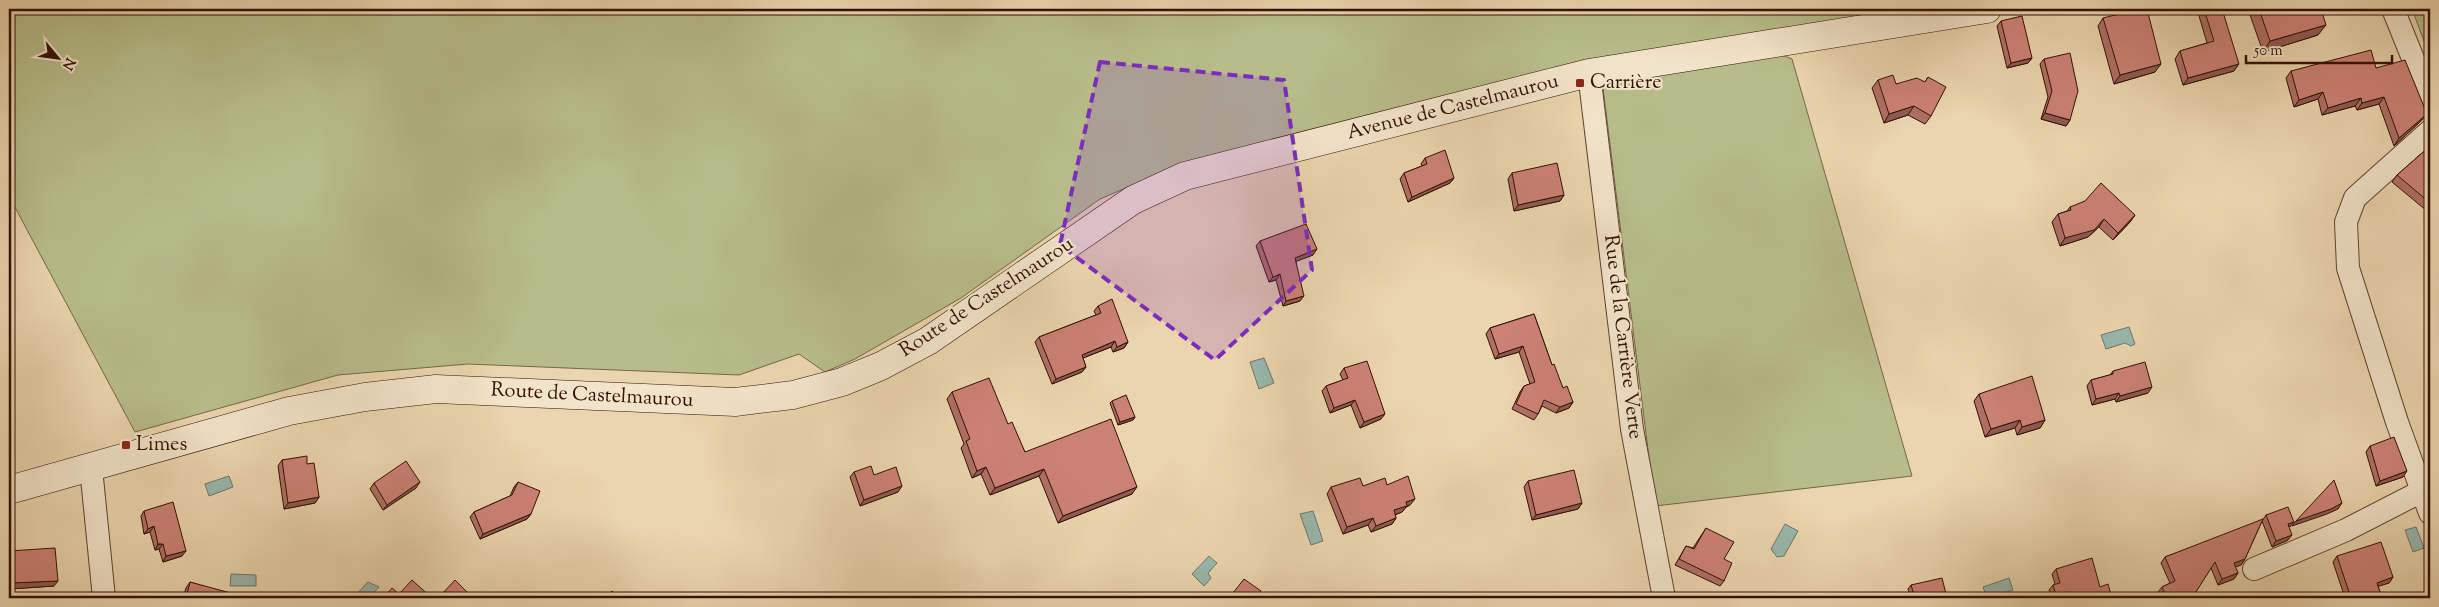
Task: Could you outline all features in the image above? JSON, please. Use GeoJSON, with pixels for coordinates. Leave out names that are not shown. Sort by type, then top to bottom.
{"type":"FeatureCollection","features":[{"type":"Feature","properties":{"kind":"street","name":"Avenue de Castelmaurou"},"geometry":{"type":"LineString","coordinates":[[1133,200],[1185,176],[1589,73],[1987,9]]}},
{"type":"Feature","properties":{"kind":"street"},"geometry":{"type":"LineString","coordinates":[[2393,9],[2430,101]]}},
{"type":"Feature","properties":{"kind":"street","name":"Rue de la Carrière Verte"},"geometry":{"type":"LineString","coordinates":[[1589,73],[1632,429],[1664,598]]}},
{"type":"Feature","properties":{"kind":"street"},"geometry":{"type":"LineString","coordinates":[[2430,131],[2356,198],[2346,222],[2348,268],[2430,513]]}},
{"type":"Feature","properties":{"kind":"street","name":"Route de Castelmaurou"},"geometry":{"type":"LineString","coordinates":[[9,490],[289,411],[365,396],[427,390],[734,402],[793,395],[842,382],[881,366],[928,341],[1133,200]]}},
{"type":"Feature","properties":{"kind":"street"},"geometry":{"type":"LineString","coordinates":[[90,468],[104,598]]}},
{"type":"Feature","properties":{"kind":"street"},"geometry":{"type":"LineString","coordinates":[[2254,569],[2346,530],[2422,492]]}},
{"type":"Feature","properties":{"kind":"highlighted area"},"geometry":{"type":"Polygon","coordinates":[[[1100,62],[1284,80],[1312,270],[1215,360],[1060,245],[1100,62]]]}},
{"type":"Feature","properties":{"kind":"green space"},"geometry":{"type":"Polygon","coordinates":[[[9,9],[1852,9],[1853,18],[1187,162],[1100,199],[961,298],[855,359],[825,372],[799,354],[739,375],[468,364],[338,375],[135,432],[9,196],[9,9]]]}},
{"type":"Feature","properties":{"kind":"green space"},"geometry":{"type":"Polygon","coordinates":[[[2412,9],[2430,9],[2430,57],[2412,9]]]}},
{"type":"Feature","properties":{"kind":"green space"},"geometry":{"type":"Polygon","coordinates":[[[1782,55],[1792,59],[1912,476],[1655,506],[1603,88],[1666,72],[1782,55]]]}},
{"type":"Feature","properties":{"kind":"water"},"geometry":{"type":"Polygon","coordinates":[[[2129,327],[2135,344],[2131,346],[2125,343],[2106,349],[2101,335],[2129,327]]]}},
{"type":"Feature","properties":{"kind":"water"},"geometry":{"type":"Polygon","coordinates":[[[1264,358],[1274,383],[1259,389],[1250,362],[1264,358]]]}},
{"type":"Feature","properties":{"kind":"water"},"geometry":{"type":"Polygon","coordinates":[[[229,476],[233,487],[209,496],[205,484],[229,476]]]}},
{"type":"Feature","properties":{"kind":"water"},"geometry":{"type":"Polygon","coordinates":[[[1313,511],[1323,541],[1311,545],[1300,514],[1313,511]]]}},
{"type":"Feature","properties":{"kind":"water"},"geometry":{"type":"Polygon","coordinates":[[[1785,524],[1798,531],[1784,556],[1777,557],[1771,549],[1785,524]]]}},
{"type":"Feature","properties":{"kind":"water"},"geometry":{"type":"Polygon","coordinates":[[[2416,527],[2424,548],[2413,552],[2405,530],[2416,527]]]}},
{"type":"Feature","properties":{"kind":"water"},"geometry":{"type":"Polygon","coordinates":[[[1209,556],[1217,563],[1208,573],[1211,578],[1204,586],[1192,574],[1209,556]]]}},
{"type":"Feature","properties":{"kind":"water"},"geometry":{"type":"Polygon","coordinates":[[[231,574],[256,575],[256,586],[230,586],[231,574]]]}},
{"type":"Feature","properties":{"kind":"water"},"geometry":{"type":"Polygon","coordinates":[[[2009,578],[2013,590],[1987,598],[1983,587],[2009,578]]]}},
{"type":"Feature","properties":{"kind":"water"},"geometry":{"type":"Polygon","coordinates":[[[368,582],[379,587],[369,598],[353,598],[368,582]]]}},
{"type":"Feature","properties":{"kind":"building"},"geometry":{"type":"Polygon","coordinates":[[[2139,9],[2147,9],[2161,64],[2120,75],[2103,18],[2139,9]]]}},
{"type":"Feature","properties":{"kind":"building"},"geometry":{"type":"Polygon","coordinates":[[[2204,9],[2222,9],[2239,64],[2188,78],[2180,51],[2214,41],[2204,9]]]}},
{"type":"Feature","properties":{"kind":"building"},"geometry":{"type":"Polygon","coordinates":[[[2259,9],[2321,9],[2326,25],[2270,41],[2259,9]]]}},
{"type":"Feature","properties":{"kind":"building"},"geometry":{"type":"Polygon","coordinates":[[[2022,16],[2032,58],[2011,63],[2001,21],[2022,16]]]}},
{"type":"Feature","properties":{"kind":"building"},"geometry":{"type":"Polygon","coordinates":[[[2371,50],[2376,68],[2405,60],[2427,114],[2399,138],[2384,97],[2362,103],[2361,98],[2328,108],[2323,92],[2299,100],[2291,71],[2371,50]]]}},
{"type":"Feature","properties":{"kind":"building"},"geometry":{"type":"Polygon","coordinates":[[[2070,53],[2078,91],[2070,120],[2045,113],[2052,91],[2044,59],[2070,53]]]}},
{"type":"Feature","properties":{"kind":"building"},"geometry":{"type":"Polygon","coordinates":[[[1893,75],[1896,84],[1917,78],[1925,82],[1928,77],[1946,87],[1931,116],[1914,106],[1889,114],[1878,80],[1893,75]]]}},
{"type":"Feature","properties":{"kind":"building"},"geometry":{"type":"Polygon","coordinates":[[[2430,146],[2430,203],[2397,175],[2430,146]]]}},
{"type":"Feature","properties":{"kind":"building"},"geometry":{"type":"Polygon","coordinates":[[[1445,150],[1454,178],[1412,197],[1404,173],[1427,164],[1425,158],[1445,150]]]}},
{"type":"Feature","properties":{"kind":"building"},"geometry":{"type":"Polygon","coordinates":[[[1557,163],[1564,195],[1518,205],[1512,173],[1557,163]]]}},
{"type":"Feature","properties":{"kind":"building"},"geometry":{"type":"Polygon","coordinates":[[[2101,183],[2135,215],[2118,233],[2104,219],[2094,230],[2065,238],[2058,214],[2071,210],[2070,207],[2085,201],[2101,183]]]}},
{"type":"Feature","properties":{"kind":"building"},"geometry":{"type":"Polygon","coordinates":[[[1306,224],[1317,249],[1295,258],[1304,296],[1286,301],[1280,274],[1273,277],[1260,241],[1306,224]]]}},
{"type":"Feature","properties":{"kind":"building"},"geometry":{"type":"Polygon","coordinates":[[[1112,299],[1128,342],[1117,347],[1115,341],[1082,355],[1086,367],[1056,379],[1039,337],[1101,313],[1098,306],[1112,299]]]}},
{"type":"Feature","properties":{"kind":"building"},"geometry":{"type":"Polygon","coordinates":[[[1534,314],[1552,365],[1554,364],[1563,388],[1567,386],[1573,402],[1560,407],[1544,400],[1538,414],[1516,404],[1524,386],[1535,382],[1523,346],[1499,354],[1490,328],[1534,314]]]}},
{"type":"Feature","properties":{"kind":"building"},"geometry":{"type":"Polygon","coordinates":[[[1367,361],[1385,414],[1364,422],[1355,400],[1334,408],[1326,386],[1348,378],[1344,368],[1367,361]]]}},
{"type":"Feature","properties":{"kind":"building"},"geometry":{"type":"Polygon","coordinates":[[[2145,362],[2152,387],[2120,396],[2119,393],[2096,399],[2091,380],[2113,374],[2113,371],[2145,362]]]}},
{"type":"Feature","properties":{"kind":"building"},"geometry":{"type":"Polygon","coordinates":[[[2032,376],[2045,420],[2022,427],[2020,420],[1991,429],[1979,394],[2032,376]]]}},
{"type":"Feature","properties":{"kind":"building"},"geometry":{"type":"Polygon","coordinates":[[[989,378],[1008,424],[1012,422],[1025,452],[1111,419],[1137,487],[1063,516],[1044,469],[995,488],[986,467],[977,471],[966,441],[970,439],[952,392],[989,378]]]}},
{"type":"Feature","properties":{"kind":"building"},"geometry":{"type":"Polygon","coordinates":[[[1126,395],[1135,417],[1120,422],[1112,401],[1126,395]]]}},
{"type":"Feature","properties":{"kind":"building"},"geometry":{"type":"Polygon","coordinates":[[[2394,437],[2407,471],[2380,481],[2370,446],[2394,437]]]}},
{"type":"Feature","properties":{"kind":"building"},"geometry":{"type":"Polygon","coordinates":[[[307,456],[307,464],[314,463],[319,497],[288,503],[282,460],[307,456]]]}},
{"type":"Feature","properties":{"kind":"building"},"geometry":{"type":"Polygon","coordinates":[[[406,461],[420,482],[387,505],[374,483],[406,461]]]}},
{"type":"Feature","properties":{"kind":"building"},"geometry":{"type":"Polygon","coordinates":[[[871,466],[874,475],[896,467],[902,486],[864,500],[854,472],[871,466]]]}},
{"type":"Feature","properties":{"kind":"building"},"geometry":{"type":"Polygon","coordinates":[[[1574,470],[1582,503],[1536,515],[1528,481],[1574,470]]]}},
{"type":"Feature","properties":{"kind":"building"},"geometry":{"type":"Polygon","coordinates":[[[1408,476],[1415,499],[1406,502],[1407,506],[1394,510],[1396,518],[1376,526],[1373,518],[1347,527],[1331,487],[1360,478],[1363,486],[1385,478],[1387,485],[1408,476]]]}},
{"type":"Feature","properties":{"kind":"building"},"geometry":{"type":"Polygon","coordinates":[[[2334,480],[2342,503],[2331,509],[2296,521],[2334,480]]]}},
{"type":"Feature","properties":{"kind":"building"},"geometry":{"type":"Polygon","coordinates":[[[518,482],[540,491],[531,514],[483,534],[474,512],[512,495],[518,482]]]}},
{"type":"Feature","properties":{"kind":"building"},"geometry":{"type":"Polygon","coordinates":[[[173,502],[186,551],[166,556],[163,544],[158,544],[154,526],[148,529],[144,511],[173,502]]]}},
{"type":"Feature","properties":{"kind":"building"},"geometry":{"type":"Polygon","coordinates":[[[2288,507],[2294,522],[2288,524],[2292,535],[2276,541],[2266,515],[2288,507]]]}},
{"type":"Feature","properties":{"kind":"building"},"geometry":{"type":"Polygon","coordinates":[[[2263,519],[2245,559],[2234,563],[2238,573],[2222,579],[2215,562],[2192,598],[2167,598],[2162,587],[2175,581],[2165,557],[2263,519]]]}},
{"type":"Feature","properties":{"kind":"building"},"geometry":{"type":"Polygon","coordinates":[[[1706,528],[1734,542],[1724,559],[1732,563],[1724,581],[1679,559],[1686,546],[1694,549],[1706,528]]]}},
{"type":"Feature","properties":{"kind":"building"},"geometry":{"type":"Polygon","coordinates":[[[2381,542],[2393,577],[2377,583],[2382,598],[2351,598],[2337,556],[2381,542]]]}},
{"type":"Feature","properties":{"kind":"building"},"geometry":{"type":"Polygon","coordinates":[[[55,548],[58,581],[11,583],[9,551],[55,548]]]}},
{"type":"Feature","properties":{"kind":"building"},"geometry":{"type":"Polygon","coordinates":[[[2092,558],[2100,587],[2108,584],[2112,598],[2090,598],[2088,595],[2076,598],[2057,598],[2053,585],[2060,583],[2056,569],[2092,558]]]}},
{"type":"Feature","properties":{"kind":"building"},"geometry":{"type":"Polygon","coordinates":[[[1942,578],[1947,598],[1915,598],[1911,585],[1942,578]]]}},
{"type":"Feature","properties":{"kind":"building"},"geometry":{"type":"Polygon","coordinates":[[[1244,579],[1261,591],[1258,595],[1261,598],[1229,598],[1244,579]]]}},
{"type":"Feature","properties":{"kind":"building"},"geometry":{"type":"Polygon","coordinates":[[[412,580],[432,598],[383,598],[392,588],[399,594],[412,580]]]}},
{"type":"Feature","properties":{"kind":"building"},"geometry":{"type":"Polygon","coordinates":[[[455,580],[467,592],[462,598],[443,598],[440,596],[455,580]]]}},
{"type":"Feature","properties":{"kind":"building"},"geometry":{"type":"Polygon","coordinates":[[[190,582],[238,595],[238,598],[186,598],[190,582]]]}},
{"type":"Feature","properties":{"kind":"building"},"geometry":{"type":"Polygon","coordinates":[[[612,591],[620,598],[606,598],[612,591]]]}},
{"type":"Feature","properties":{"kind":"place","name":"Carrière"},"geometry":{"type":"Point","coordinates":[1580,83]}},
{"type":"Feature","properties":{"kind":"place","name":"Limes"},"geometry":{"type":"Point","coordinates":[126,445]}}]}
